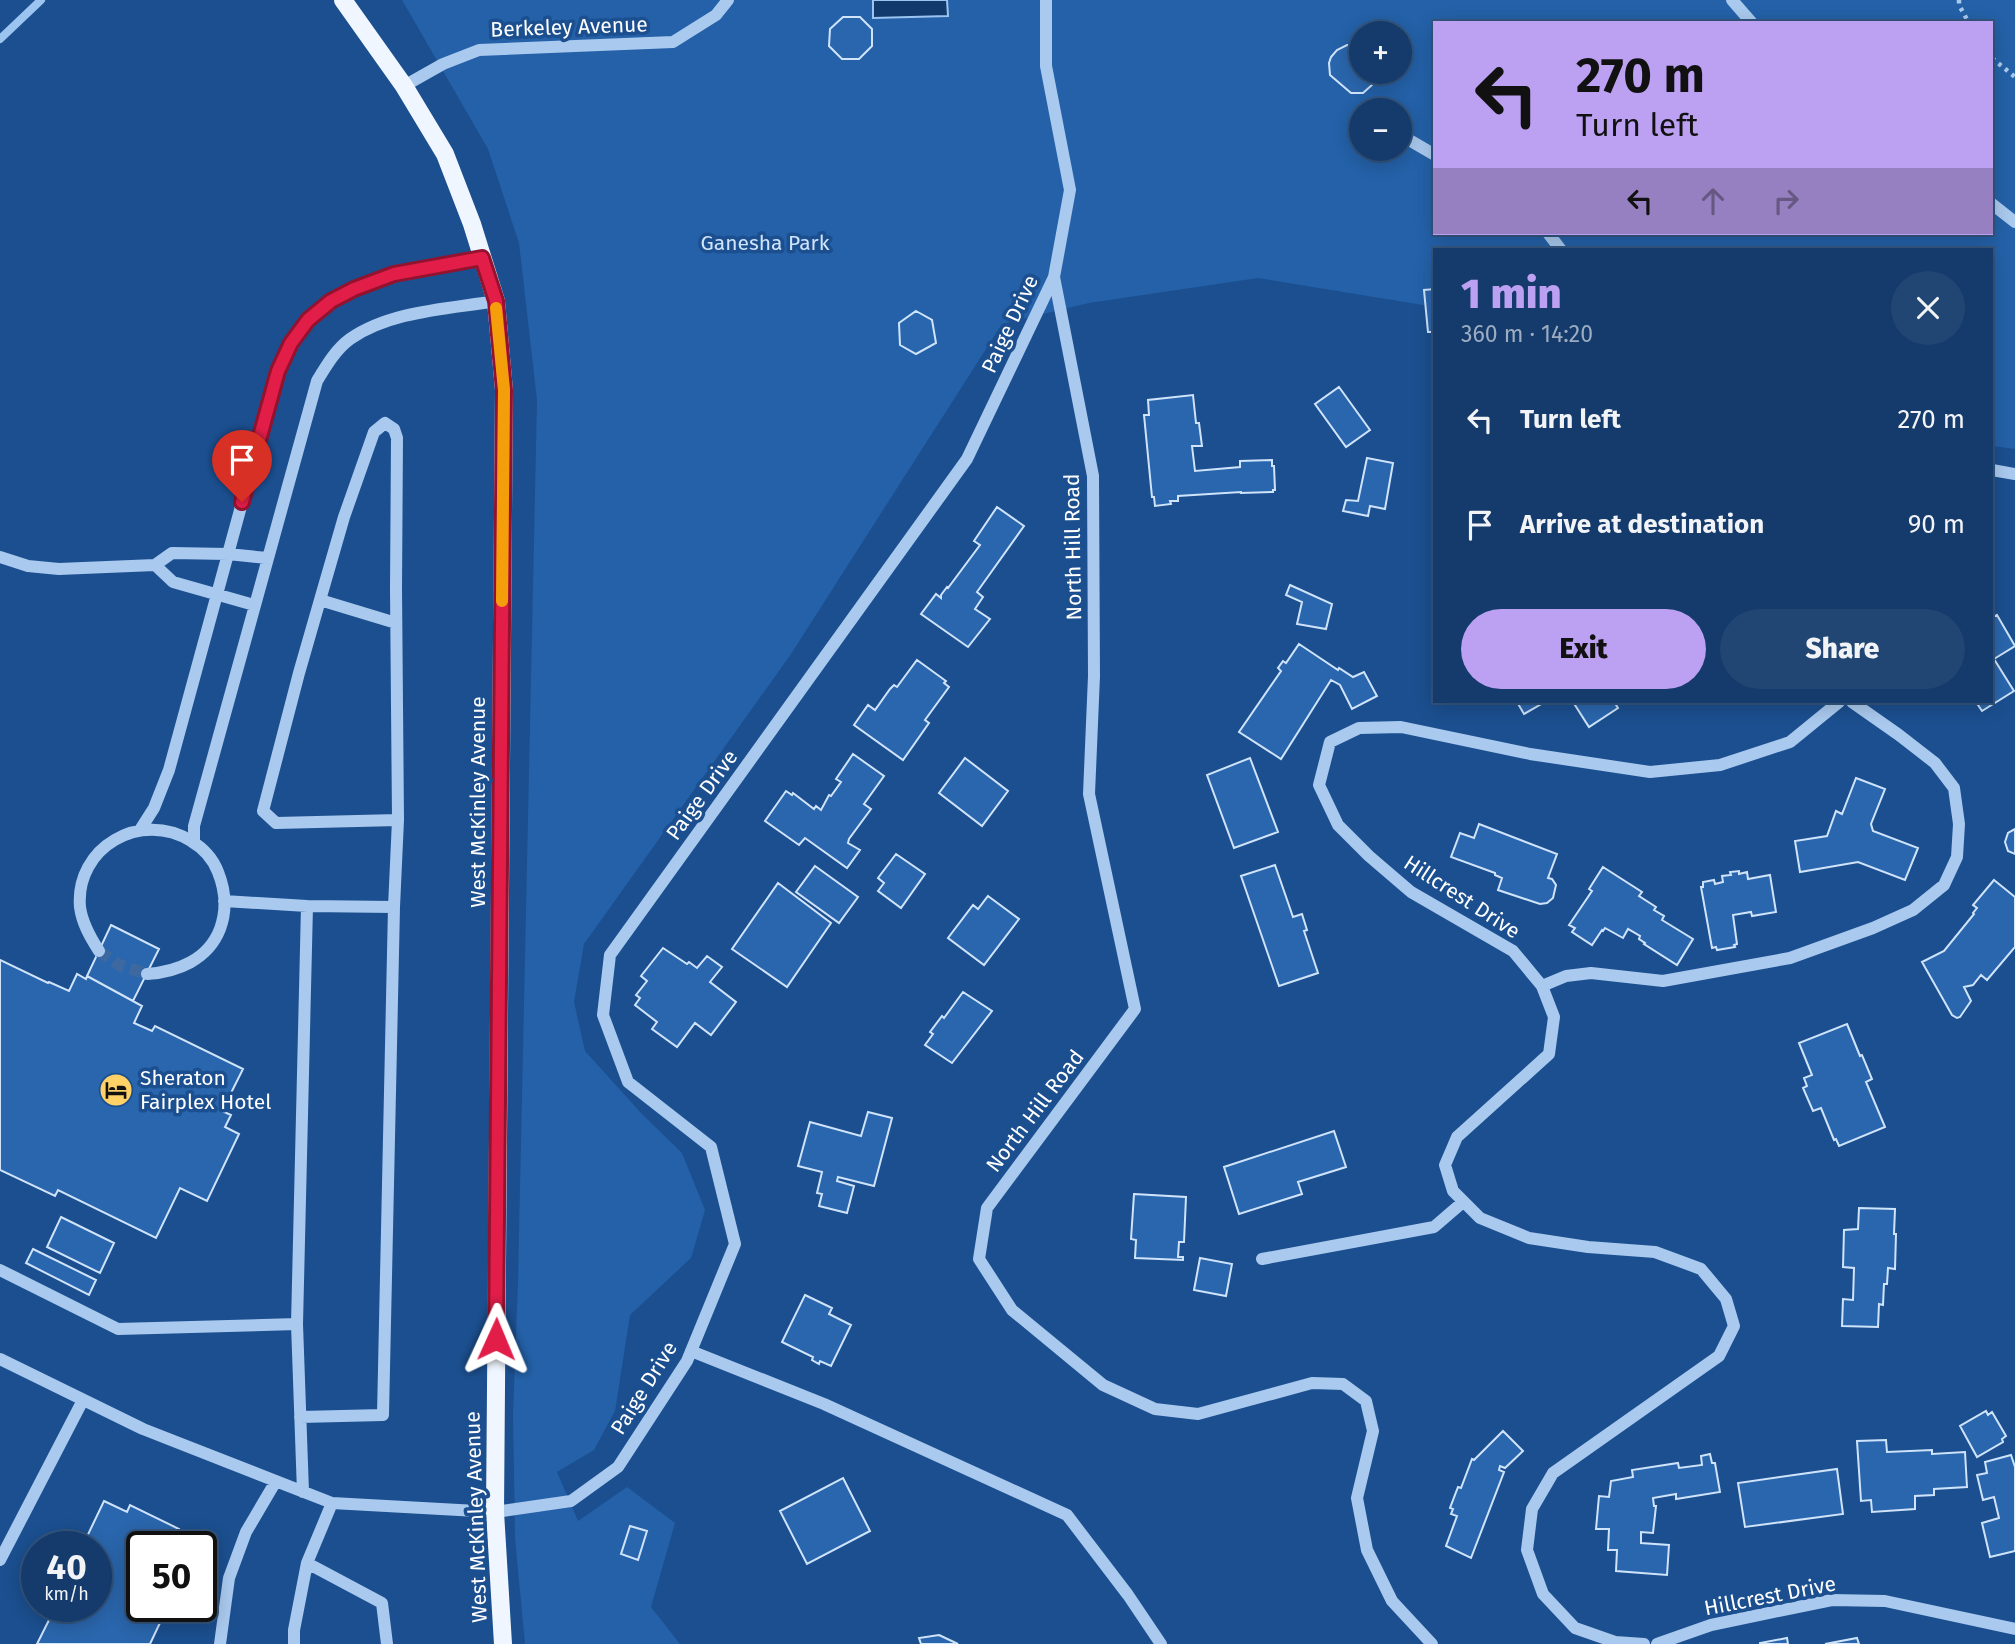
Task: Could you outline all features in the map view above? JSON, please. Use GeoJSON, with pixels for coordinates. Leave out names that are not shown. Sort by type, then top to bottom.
{"type":"FeatureCollection","features":[{"type":"Feature","properties":{"kind":"main road","name":"West McKinley Avenue"},"geometry":{"type":"LineString","coordinates":[[343,0],[404,86],[444,154],[472,224],[496,301],[504,390],[495,1511],[503,1644]]}},
{"type":"Feature","properties":{"kind":"street","name":"Berkeley Avenue"},"geometry":{"type":"LineString","coordinates":[[404,86],[443,64],[479,50],[673,43],[716,15],[728,0]]}},
{"type":"Feature","properties":{"kind":"street","name":"Paige Drive"},"geometry":{"type":"LineString","coordinates":[[0,1359],[143,1429],[332,1503],[495,1511],[571,1502],[618,1467],[687,1361],[735,1244],[711,1147],[628,1082],[603,1015],[610,955],[967,459],[1054,277],[1070,190],[1046,66],[1046,0]]}},
{"type":"Feature","properties":{"kind":"street"},"geometry":{"type":"LineString","coordinates":[[1732,0],[1750,21]]}},
{"type":"Feature","properties":{"kind":"street"},"geometry":{"type":"LineString","coordinates":[[1412,142],[1433,154]]}},
{"type":"Feature","properties":{"kind":"street"},"geometry":{"type":"LineString","coordinates":[[1993,205],[2015,222]]}},
{"type":"Feature","properties":{"kind":"street"},"geometry":{"type":"LineString","coordinates":[[140,830],[154,808],[169,770],[278,371],[291,343],[308,320],[342,295],[394,274],[482,258]]}},
{"type":"Feature","properties":{"kind":"street","name":"North Hill Road"},"geometry":{"type":"LineString","coordinates":[[1054,277],[1094,476],[1094,676],[1089,794],[1135,1009],[987,1208],[979,1259],[1012,1310],[1103,1385],[1155,1409],[1198,1414],[1312,1383],[1343,1384],[1366,1401],[1373,1431],[1357,1498],[1367,1550],[1392,1601],[1432,1644]]}},
{"type":"Feature","properties":{"kind":"street"},"geometry":{"type":"LineString","coordinates":[[194,842],[194,826],[317,381],[330,360],[348,340],[375,324],[496,301]]}},
{"type":"Feature","properties":{"kind":"street"},"geometry":{"type":"LineString","coordinates":[[300,1417],[383,1415],[398,820],[397,438],[394,429],[385,423],[374,432],[344,517],[263,811],[276,822],[398,820]]}},
{"type":"Feature","properties":{"kind":"street"},"geometry":{"type":"LineString","coordinates":[[1993,470],[2015,474]]}},
{"type":"Feature","properties":{"kind":"street"},"geometry":{"type":"LineString","coordinates":[[0,556],[28,566],[59,569],[155,565],[172,553],[267,558]]}},
{"type":"Feature","properties":{"kind":"street"},"geometry":{"type":"LineString","coordinates":[[155,565],[173,582],[254,606]]}},
{"type":"Feature","properties":{"kind":"street"},"geometry":{"type":"LineString","coordinates":[[320,600],[396,623]]}},
{"type":"Feature","properties":{"kind":"street","name":"Hillcrest Drive"},"geometry":{"type":"LineString","coordinates":[[1644,1644],[1615,1642],[1575,1628],[1544,1594],[1527,1550],[1532,1509],[1553,1473],[1719,1356],[1734,1326],[1726,1299],[1701,1269],[1655,1252],[1588,1247],[1529,1238],[1480,1218],[1453,1191],[1445,1165],[1457,1137],[1549,1054],[1553,1017],[1542,986],[1513,951],[1411,892],[1338,825],[1319,785],[1330,742],[1359,729],[1401,727],[1531,754],[1650,772],[1720,765],[1790,742],[1838,703]]}},
{"type":"Feature","properties":{"kind":"street"},"geometry":{"type":"LineString","coordinates":[[1542,986],[1566,976],[1591,973],[1662,981],[1790,958],[1873,928],[1913,910],[1944,885],[1957,857],[1959,824],[1954,788],[1935,763],[1853,703]]}},
{"type":"Feature","properties":{"kind":"street"},"geometry":{"type":"LineString","coordinates":[[99,951],[86,930],[80,906],[83,882],[93,859],[110,842],[132,831],[156,828],[180,834],[200,846],[215,864],[224,886],[225,910],[219,932],[205,952],[187,966],[164,973],[147,974]]}},
{"type":"Feature","properties":{"kind":"street"},"geometry":{"type":"LineString","coordinates":[[224,901],[307,906],[394,906]]}},
{"type":"Feature","properties":{"kind":"street"},"geometry":{"type":"LineString","coordinates":[[303,1492],[297,1324],[307,906]]}},
{"type":"Feature","properties":{"kind":"street"},"geometry":{"type":"LineString","coordinates":[[1262,1259],[1434,1227],[1463,1202]]}},
{"type":"Feature","properties":{"kind":"street"},"geometry":{"type":"LineString","coordinates":[[0,1270],[118,1329],[297,1324]]}},
{"type":"Feature","properties":{"kind":"street"},"geometry":{"type":"LineString","coordinates":[[691,1351],[824,1404],[1067,1514],[1161,1644]]}},
{"type":"Feature","properties":{"kind":"street"},"geometry":{"type":"LineString","coordinates":[[0,1560],[83,1400]]}},
{"type":"Feature","properties":{"kind":"street"},"geometry":{"type":"LineString","coordinates":[[220,1644],[229,1578],[246,1532],[276,1481]]}},
{"type":"Feature","properties":{"kind":"street"},"geometry":{"type":"LineString","coordinates":[[294,1644],[307,1563],[332,1503]]}},
{"type":"Feature","properties":{"kind":"street"},"geometry":{"type":"LineString","coordinates":[[307,1563],[382,1603],[387,1644]]}},
{"type":"Feature","properties":{"kind":"street","name":"Hillcrest Drive"},"geometry":{"type":"LineString","coordinates":[[1657,1644],[1711,1625],[1832,1600],[1885,1601],[2015,1629]]}},
{"type":"Feature","properties":{"kind":"path"},"geometry":{"type":"LineString","coordinates":[[1959,0],[1968,21]]}},
{"type":"Feature","properties":{"kind":"path"},"geometry":{"type":"LineString","coordinates":[[1993,59],[2015,77]]}},
{"type":"Feature","properties":{"kind":"green space","name":"Ganesha Park"},"geometry":{"type":"Polygon","coordinates":[[[402,0],[2015,0],[2015,449],[1993,446],[1993,248],[1433,248],[1433,307],[1258,278],[1089,303],[1002,324],[791,654],[584,944],[574,1002],[585,1051],[641,1113],[682,1153],[705,1210],[691,1258],[630,1315],[615,1411],[594,1450],[557,1472],[578,1521],[627,1487],[675,1523],[651,1607],[680,1644],[525,1644],[515,1539],[513,1414],[537,400],[519,243],[488,149],[402,0]]]}},
{"type":"Feature","properties":{"kind":"shaded area"},"geometry":{"type":"Polygon","coordinates":[[[873,0],[947,0],[948,16],[873,18],[873,0]]]}},
{"type":"Feature","properties":{"kind":"building"},"geometry":{"type":"Polygon","coordinates":[[[843,17],[860,17],[872,29],[872,46],[859,59],[842,59],[829,46],[830,29],[843,17]]]}},
{"type":"Feature","properties":{"kind":"building"},"geometry":{"type":"Polygon","coordinates":[[[1349,45],[1349,84],[1372,84],[1363,93],[1351,93],[1330,75],[1329,63],[1337,50],[1349,45]]]}},
{"type":"Feature","properties":{"kind":"building"},"geometry":{"type":"Polygon","coordinates":[[[1433,289],[1433,332],[1428,332],[1424,290],[1433,289]]]}},
{"type":"Feature","properties":{"kind":"building"},"geometry":{"type":"Polygon","coordinates":[[[916,311],[932,320],[936,343],[916,354],[900,345],[899,323],[916,311]]]}},
{"type":"Feature","properties":{"kind":"building"},"geometry":{"type":"Polygon","coordinates":[[[1339,387],[1370,430],[1346,447],[1315,404],[1339,387]]]}},
{"type":"Feature","properties":{"kind":"building"},"geometry":{"type":"Polygon","coordinates":[[[1193,395],[1202,446],[1192,446],[1195,471],[1240,467],[1240,461],[1272,460],[1273,492],[1178,496],[1178,501],[1155,506],[1144,415],[1149,415],[1148,400],[1193,395]]]}},
{"type":"Feature","properties":{"kind":"building"},"geometry":{"type":"Polygon","coordinates":[[[1367,458],[1393,463],[1385,509],[1370,506],[1368,516],[1343,511],[1346,500],[1358,501],[1367,458]]]}},
{"type":"Feature","properties":{"kind":"building"},"geometry":{"type":"Polygon","coordinates":[[[997,507],[1024,526],[977,592],[983,597],[975,609],[990,619],[968,647],[921,614],[936,594],[941,598],[980,545],[974,541],[997,507]]]}},
{"type":"Feature","properties":{"kind":"building"},"geometry":{"type":"Polygon","coordinates":[[[1290,585],[1332,604],[1326,629],[1297,624],[1302,602],[1286,595],[1290,585]]]}},
{"type":"Feature","properties":{"kind":"building"},"geometry":{"type":"Polygon","coordinates":[[[1997,615],[2015,646],[1994,659],[2014,691],[1982,711],[1977,703],[1993,703],[1993,617],[1997,615]]]}},
{"type":"Feature","properties":{"kind":"building"},"geometry":{"type":"Polygon","coordinates":[[[1299,644],[1353,677],[1364,672],[1377,696],[1352,709],[1340,685],[1331,680],[1281,759],[1239,732],[1281,671],[1278,668],[1283,661],[1286,663],[1299,644]]]}},
{"type":"Feature","properties":{"kind":"building"},"geometry":{"type":"Polygon","coordinates":[[[917,660],[946,681],[944,683],[949,687],[925,720],[929,723],[903,760],[854,725],[868,705],[875,710],[917,660]]]}},
{"type":"Feature","properties":{"kind":"building"},"geometry":{"type":"Polygon","coordinates":[[[1518,703],[1543,703],[1524,714],[1518,703]]]}},
{"type":"Feature","properties":{"kind":"building"},"geometry":{"type":"Polygon","coordinates":[[[1574,703],[1615,703],[1618,708],[1589,727],[1574,703]]]}},
{"type":"Feature","properties":{"kind":"building"},"geometry":{"type":"Polygon","coordinates":[[[853,754],[884,776],[864,804],[871,809],[849,839],[848,843],[860,850],[847,868],[805,838],[799,845],[765,821],[786,791],[792,795],[793,793],[814,809],[816,806],[821,810],[829,795],[831,796],[841,782],[836,779],[853,754]]]}},
{"type":"Feature","properties":{"kind":"building"},"geometry":{"type":"Polygon","coordinates":[[[965,758],[1008,791],[982,826],[939,793],[965,758]]]}},
{"type":"Feature","properties":{"kind":"building"},"geometry":{"type":"Polygon","coordinates":[[[1250,758],[1278,832],[1234,848],[1207,775],[1250,758]]]}},
{"type":"Feature","properties":{"kind":"building"},"geometry":{"type":"Polygon","coordinates":[[[1856,778],[1885,789],[1871,824],[1873,831],[1918,848],[1905,880],[1858,862],[1800,872],[1795,841],[1827,836],[1836,811],[1842,814],[1856,778]]]}},
{"type":"Feature","properties":{"kind":"building"},"geometry":{"type":"Polygon","coordinates":[[[1479,824],[1557,854],[1548,878],[1556,885],[1553,898],[1540,904],[1498,890],[1502,878],[1495,873],[1451,857],[1460,833],[1474,838],[1479,824]]]}},
{"type":"Feature","properties":{"kind":"building"},"geometry":{"type":"Polygon","coordinates":[[[2015,829],[2015,854],[2008,851],[2005,842],[2008,833],[2015,829]]]}},
{"type":"Feature","properties":{"kind":"building"},"geometry":{"type":"Polygon","coordinates":[[[896,854],[925,874],[901,908],[878,891],[884,883],[878,878],[896,854]]]}},
{"type":"Feature","properties":{"kind":"building"},"geometry":{"type":"Polygon","coordinates":[[[1275,865],[1293,917],[1302,914],[1307,930],[1304,931],[1318,973],[1279,986],[1241,876],[1275,865]]]}},
{"type":"Feature","properties":{"kind":"building"},"geometry":{"type":"Polygon","coordinates":[[[815,866],[858,897],[839,923],[796,892],[815,866]]]}},
{"type":"Feature","properties":{"kind":"building"},"geometry":{"type":"Polygon","coordinates":[[[1603,867],[1642,892],[1639,896],[1656,907],[1654,910],[1664,916],[1662,920],[1693,939],[1677,965],[1644,944],[1639,939],[1640,936],[1628,929],[1623,938],[1605,928],[1592,945],[1572,932],[1575,928],[1569,925],[1592,891],[1589,889],[1603,867]]]}},
{"type":"Feature","properties":{"kind":"building"},"geometry":{"type":"Polygon","coordinates":[[[1739,871],[1739,874],[1747,872],[1748,879],[1770,875],[1776,912],[1752,916],[1751,912],[1733,915],[1737,944],[1735,947],[1717,950],[1716,947],[1712,948],[1701,887],[1703,882],[1723,882],[1722,876],[1739,871]]]}},
{"type":"Feature","properties":{"kind":"building"},"geometry":{"type":"Polygon","coordinates":[[[1994,880],[2015,897],[2015,947],[1987,980],[1981,975],[1973,985],[1964,987],[1971,1001],[1957,1018],[1952,1015],[1922,962],[1944,951],[1974,914],[1977,908],[1973,905],[1994,880]]]}},
{"type":"Feature","properties":{"kind":"building"},"geometry":{"type":"Polygon","coordinates":[[[778,883],[831,923],[787,987],[732,949],[778,883]]]}},
{"type":"Feature","properties":{"kind":"building"},"geometry":{"type":"Polygon","coordinates":[[[988,896],[1019,919],[984,965],[948,938],[973,905],[978,909],[988,896]]]}},
{"type":"Feature","properties":{"kind":"building"},"geometry":{"type":"Polygon","coordinates":[[[111,925],[159,949],[133,1001],[87,976],[111,925]]]}},
{"type":"Feature","properties":{"kind":"building"},"geometry":{"type":"Polygon","coordinates":[[[663,948],[697,968],[707,956],[722,967],[710,982],[736,1002],[711,1035],[695,1023],[677,1047],[652,1029],[657,1022],[635,1005],[640,998],[636,995],[647,981],[641,976],[663,948]]]}},
{"type":"Feature","properties":{"kind":"building","name":"Sheraton Fairplex Hotel"},"geometry":{"type":"Polygon","coordinates":[[[0,960],[69,991],[77,974],[86,979],[87,976],[142,1006],[134,1023],[152,1031],[155,1026],[243,1069],[222,1111],[231,1115],[225,1127],[239,1134],[207,1201],[180,1188],[156,1238],[58,1190],[55,1196],[0,1170],[0,960]]]}},
{"type":"Feature","properties":{"kind":"building"},"geometry":{"type":"Polygon","coordinates":[[[963,992],[992,1011],[952,1063],[925,1045],[933,1034],[930,1032],[963,992]]]}},
{"type":"Feature","properties":{"kind":"building"},"geometry":{"type":"Polygon","coordinates":[[[1847,1024],[1872,1079],[1866,1082],[1885,1127],[1839,1146],[1821,1108],[1813,1111],[1803,1088],[1807,1086],[1804,1078],[1812,1075],[1799,1043],[1847,1024]]]}},
{"type":"Feature","properties":{"kind":"building"},"geometry":{"type":"Polygon","coordinates":[[[868,1112],[892,1118],[874,1186],[838,1177],[837,1181],[854,1186],[847,1213],[819,1206],[822,1194],[817,1193],[822,1172],[798,1166],[810,1122],[861,1136],[868,1112]]]}},
{"type":"Feature","properties":{"kind":"building"},"geometry":{"type":"Polygon","coordinates":[[[1334,1131],[1346,1167],[1298,1182],[1302,1194],[1239,1214],[1224,1167],[1334,1131]]]}},
{"type":"Feature","properties":{"kind":"building"},"geometry":{"type":"Polygon","coordinates":[[[1134,1194],[1186,1197],[1184,1242],[1179,1242],[1178,1257],[1183,1257],[1183,1260],[1135,1258],[1136,1240],[1131,1239],[1134,1194]]]}},
{"type":"Feature","properties":{"kind":"building"},"geometry":{"type":"Polygon","coordinates":[[[1859,1208],[1895,1209],[1895,1269],[1888,1268],[1883,1305],[1879,1304],[1878,1327],[1842,1326],[1843,1299],[1853,1300],[1854,1268],[1843,1267],[1844,1230],[1858,1229],[1859,1208]]]}},
{"type":"Feature","properties":{"kind":"building"},"geometry":{"type":"Polygon","coordinates":[[[61,1217],[114,1243],[100,1273],[47,1247],[61,1217]]]}},
{"type":"Feature","properties":{"kind":"building"},"geometry":{"type":"Polygon","coordinates":[[[33,1249],[96,1280],[89,1295],[26,1263],[33,1249]]]}},
{"type":"Feature","properties":{"kind":"building"},"geometry":{"type":"Polygon","coordinates":[[[1200,1258],[1232,1264],[1226,1296],[1194,1290],[1200,1258]]]}},
{"type":"Feature","properties":{"kind":"building"},"geometry":{"type":"Polygon","coordinates":[[[805,1295],[832,1308],[829,1314],[851,1325],[831,1366],[820,1361],[819,1364],[812,1360],[813,1357],[782,1342],[805,1295]]]}},
{"type":"Feature","properties":{"kind":"building"},"geometry":{"type":"Polygon","coordinates":[[[1986,1411],[1988,1415],[1992,1412],[2006,1436],[2002,1439],[2003,1442],[1977,1457],[1960,1426],[1986,1411]]]}},
{"type":"Feature","properties":{"kind":"building"},"geometry":{"type":"Polygon","coordinates":[[[1503,1431],[1523,1451],[1505,1468],[1500,1466],[1499,1470],[1504,1472],[1471,1558],[1446,1546],[1457,1516],[1451,1514],[1453,1509],[1450,1508],[1472,1459],[1503,1431]]]}},
{"type":"Feature","properties":{"kind":"building"},"geometry":{"type":"Polygon","coordinates":[[[1886,1440],[1887,1452],[1965,1452],[1967,1487],[1934,1489],[1934,1495],[1915,1496],[1915,1509],[1872,1512],[1871,1500],[1861,1501],[1857,1441],[1886,1440]]]}},
{"type":"Feature","properties":{"kind":"building"},"geometry":{"type":"Polygon","coordinates":[[[1710,1454],[1712,1463],[1715,1463],[1720,1492],[1676,1499],[1676,1494],[1653,1498],[1656,1506],[1653,1533],[1641,1532],[1641,1543],[1669,1545],[1667,1575],[1616,1571],[1617,1550],[1608,1550],[1609,1529],[1596,1529],[1599,1496],[1609,1497],[1611,1481],[1633,1477],[1632,1470],[1678,1463],[1679,1468],[1702,1465],[1701,1456],[1710,1454]]]}},
{"type":"Feature","properties":{"kind":"building"},"geometry":{"type":"Polygon","coordinates":[[[2011,1455],[2015,1467],[2015,1551],[1990,1557],[1982,1523],[1999,1518],[1994,1497],[1983,1500],[1977,1475],[1987,1473],[1985,1462],[2011,1455]]]}},
{"type":"Feature","properties":{"kind":"building"},"geometry":{"type":"Polygon","coordinates":[[[1837,1469],[1843,1514],[1745,1527],[1738,1483],[1837,1469]]]}},
{"type":"Feature","properties":{"kind":"building"},"geometry":{"type":"Polygon","coordinates":[[[843,1478],[870,1531],[807,1564],[780,1511],[843,1478]]]}},
{"type":"Feature","properties":{"kind":"building"},"geometry":{"type":"Polygon","coordinates":[[[104,1501],[127,1512],[130,1505],[179,1529],[126,1531],[126,1622],[160,1622],[150,1644],[37,1644],[48,1622],[112,1622],[112,1531],[90,1531],[104,1501]]]}},
{"type":"Feature","properties":{"kind":"building"},"geometry":{"type":"Polygon","coordinates":[[[630,1526],[647,1531],[638,1560],[621,1554],[630,1526]]]}},
{"type":"Feature","properties":{"kind":"building"},"geometry":{"type":"Polygon","coordinates":[[[939,1635],[958,1644],[921,1644],[919,1638],[939,1635]]]}},
{"type":"Feature","properties":{"kind":"building"},"geometry":{"type":"Polygon","coordinates":[[[1787,1638],[1788,1644],[1760,1644],[1760,1643],[1787,1638]]]}},
{"type":"Feature","properties":{"kind":"building"},"geometry":{"type":"Polygon","coordinates":[[[1857,1638],[1859,1644],[1825,1644],[1857,1638]]]}},
{"type":"Feature","properties":{"kind":"waterway"},"geometry":{"type":"LineString","coordinates":[[0,39],[41,0]]}},
{"type":"Feature","properties":{"kind":"tunnel"},"geometry":{"type":"LineString","coordinates":[[99,951],[119,965],[147,974]]}},
{"type":"Feature","properties":{"kind":"slow traffic"},"geometry":{"type":"LineString","coordinates":[[496,308],[504,390],[502,601]]}},
{"type":"Feature","properties":{"kind":"place","name":"Sheraton Fairplex Hotel"},"geometry":{"type":"Point","coordinates":[116,1090]}},
{"type":"Feature","properties":{"kind":"route"},"geometry":{"type":"LineString","coordinates":[[242,502],[278,371],[291,343],[308,320],[331,301],[394,274],[482,258],[496,301],[504,390],[496,1339]]}}]}
